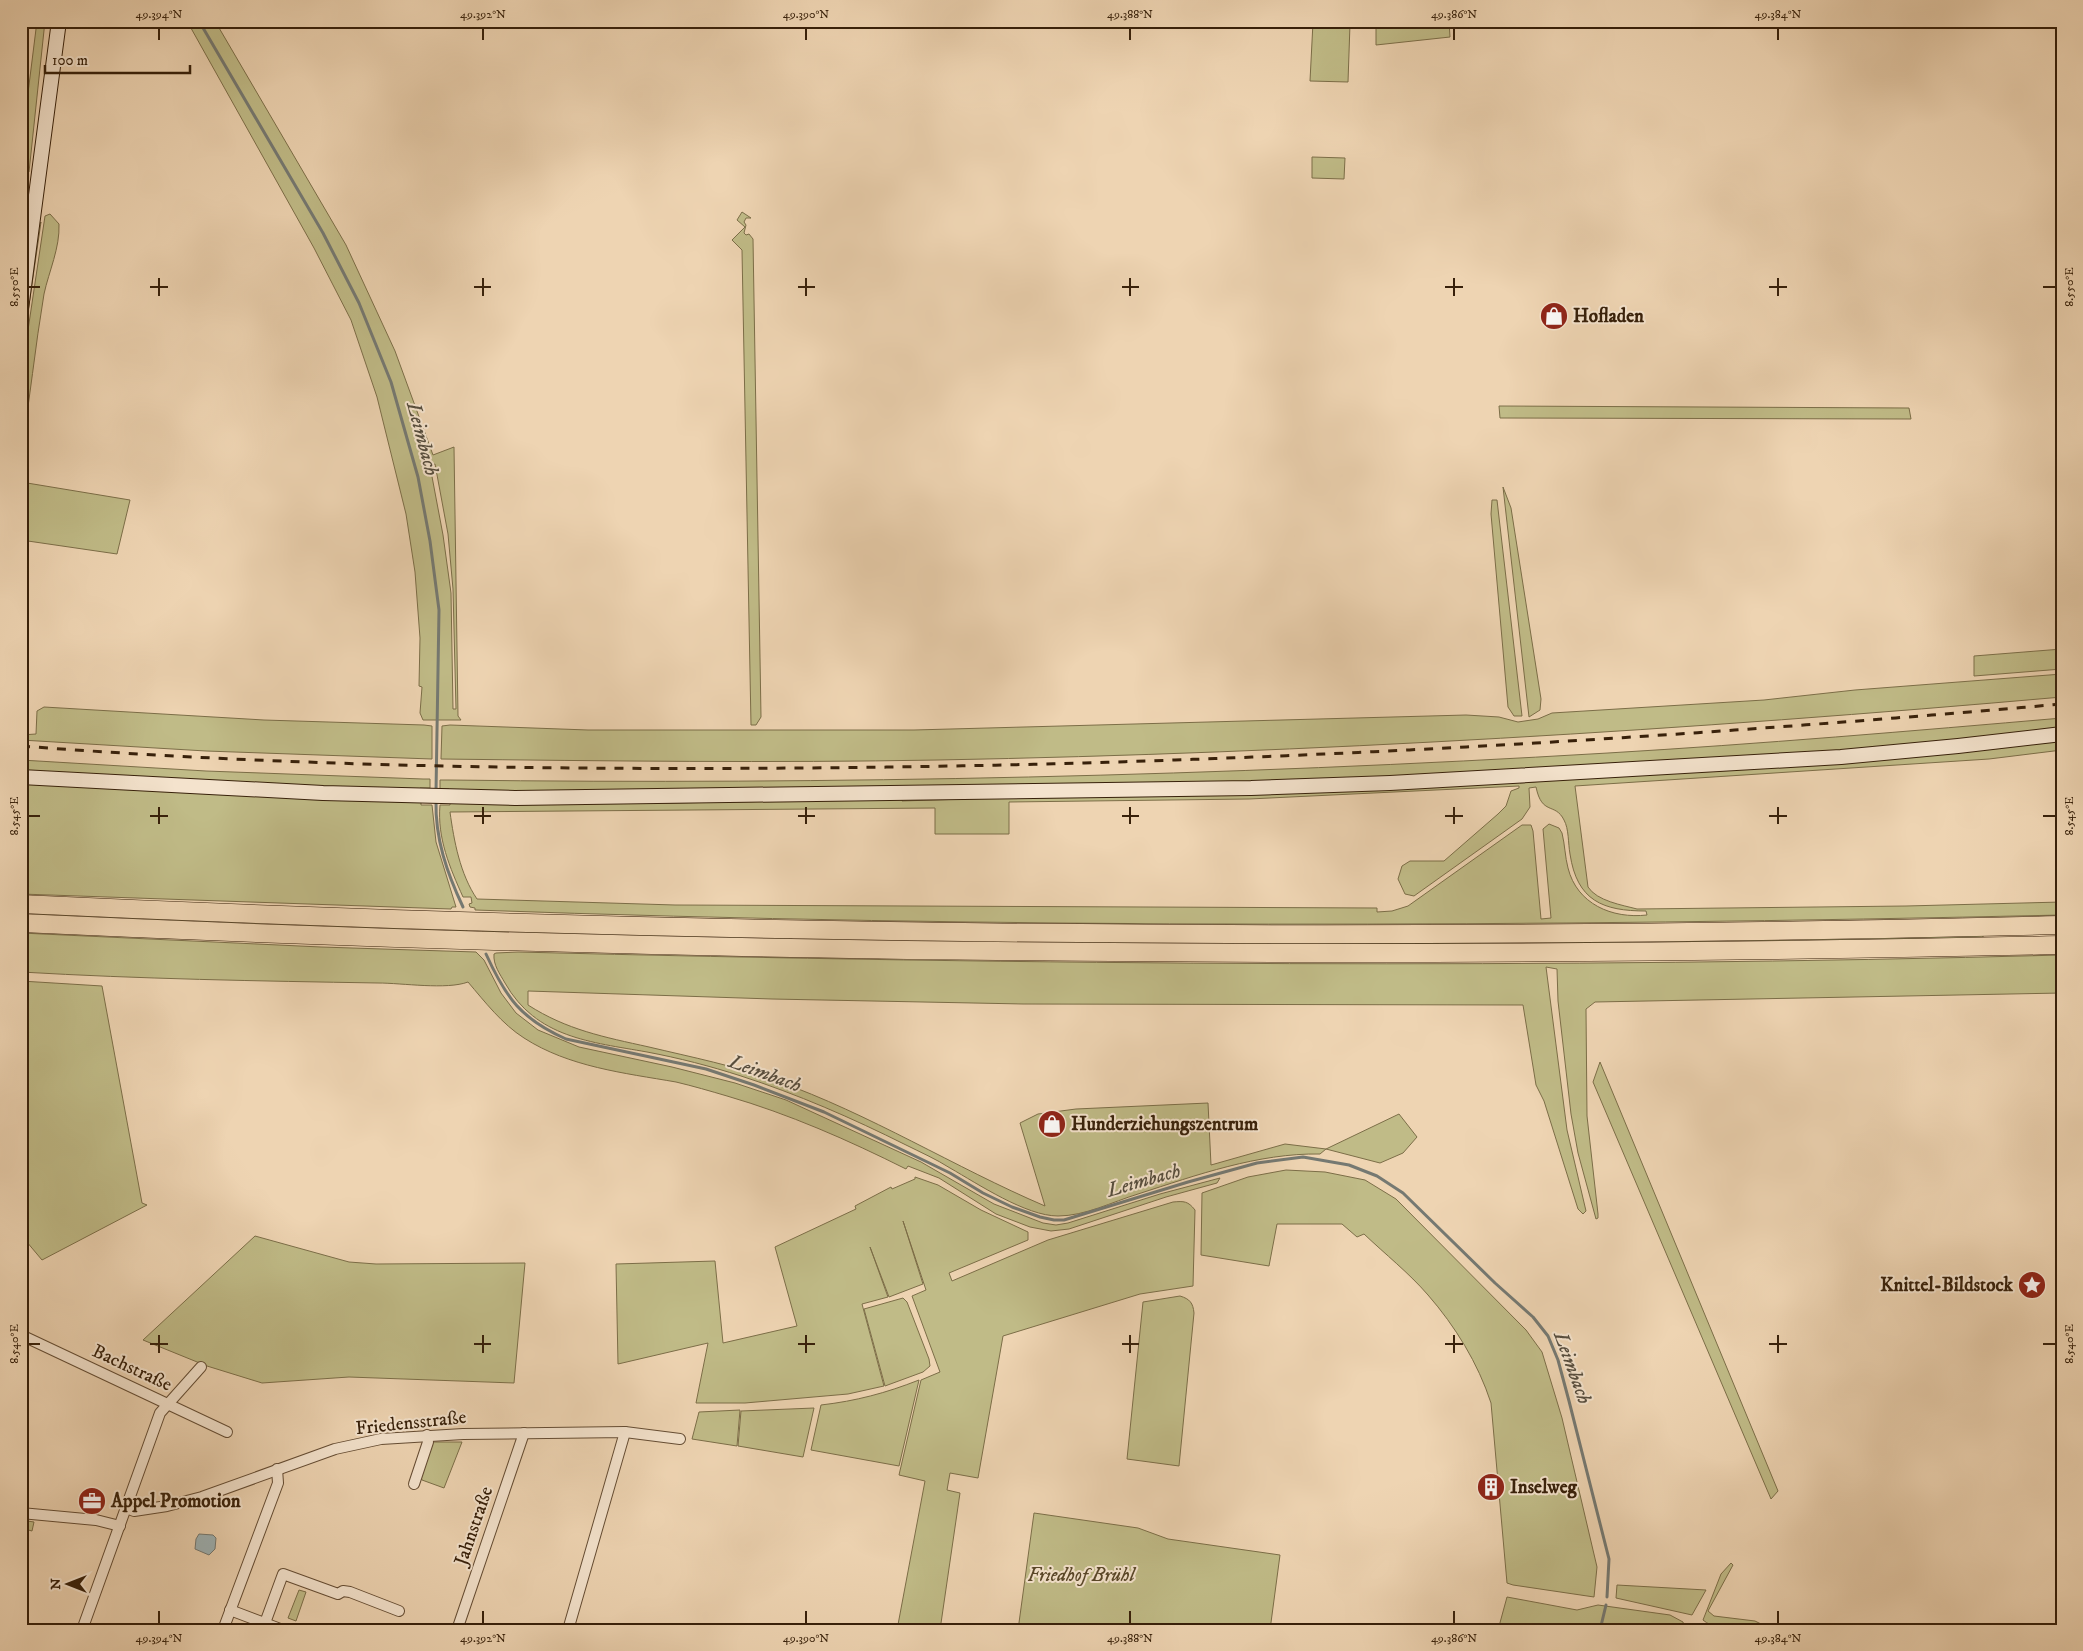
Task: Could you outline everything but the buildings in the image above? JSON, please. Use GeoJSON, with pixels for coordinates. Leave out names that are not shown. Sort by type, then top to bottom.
{"type":"FeatureCollection","features":[{"type":"Feature","properties":{"kind":"highway"},"geometry":{"type":"LineString","coordinates":[[21,904],[556,923],[1038,932],[1628,933],[2062,925]]}},
{"type":"Feature","properties":{"kind":"highway"},"geometry":{"type":"LineString","coordinates":[[21,923],[488,941],[1030,952],[1501,953],[1755,951],[2062,945]]}},
{"type":"Feature","properties":{"kind":"main road"},"geometry":{"type":"LineString","coordinates":[[21,309],[59,21]]}},
{"type":"Feature","properties":{"kind":"main road"},"geometry":{"type":"LineString","coordinates":[[21,777],[217,789],[515,798],[1251,788],[1390,783],[1841,757],[2062,734]]}},
{"type":"Feature","properties":{"kind":"street","name":"Bachstraße"},"geometry":{"type":"LineString","coordinates":[[21,1335],[227,1432]]}},
{"type":"Feature","properties":{"kind":"street"},"geometry":{"type":"LineString","coordinates":[[82,1630],[160,1413],[201,1367]]}},
{"type":"Feature","properties":{"kind":"street"},"geometry":{"type":"LineString","coordinates":[[568,1630],[626,1432]]}},
{"type":"Feature","properties":{"kind":"street","name":"Friedensstraße"},"geometry":{"type":"LineString","coordinates":[[126,1508],[134,1511],[176,1504],[202,1497],[335,1449],[380,1439],[427,1435],[626,1432],[680,1439]]}},
{"type":"Feature","properties":{"kind":"street","name":"Jahnstraße"},"geometry":{"type":"LineString","coordinates":[[457,1630],[524,1433]]}},
{"type":"Feature","properties":{"kind":"street"},"geometry":{"type":"LineString","coordinates":[[414,1484],[428,1442],[427,1435]]}},
{"type":"Feature","properties":{"kind":"street"},"geometry":{"type":"LineString","coordinates":[[223,1630],[278,1483],[277,1469]]}},
{"type":"Feature","properties":{"kind":"street"},"geometry":{"type":"LineString","coordinates":[[21,1513],[96,1520],[120,1526]]}},
{"type":"Feature","properties":{"kind":"street"},"geometry":{"type":"LineString","coordinates":[[260,1624],[283,1574],[338,1594],[344,1591],[350,1592],[399,1611]]}},
{"type":"Feature","properties":{"kind":"street"},"geometry":{"type":"LineString","coordinates":[[230,1610],[260,1624],[283,1630]]}},
{"type":"Feature","properties":{"kind":"green space"},"geometry":{"type":"Polygon","coordinates":[[[37,21],[45,21],[29,172],[21,178],[21,149],[37,21]]]}},
{"type":"Feature","properties":{"kind":"green space"},"geometry":{"type":"Polygon","coordinates":[[[187,21],[215,21],[346,245],[395,351],[433,455],[454,447],[458,716],[461,720],[423,720],[420,713],[422,687],[419,686],[420,638],[415,572],[406,514],[377,397],[351,320],[314,248],[187,21]],[[435,464],[430,466],[443,535],[451,593],[453,709],[456,709],[453,589],[448,534],[435,464]]]}},
{"type":"Feature","properties":{"kind":"green space"},"geometry":{"type":"Polygon","coordinates":[[[1376,21],[1449,21],[1450,37],[1376,45],[1376,21]]]}},
{"type":"Feature","properties":{"kind":"green space"},"geometry":{"type":"Polygon","coordinates":[[[1313,22],[1350,24],[1348,82],[1310,81],[1313,22]]]}},
{"type":"Feature","properties":{"kind":"green space"},"geometry":{"type":"Polygon","coordinates":[[[1312,157],[1345,158],[1344,179],[1312,178],[1312,157]]]}},
{"type":"Feature","properties":{"kind":"green space"},"geometry":{"type":"Polygon","coordinates":[[[742,212],[751,218],[746,218],[744,222],[746,225],[744,233],[746,235],[749,234],[753,239],[761,717],[756,725],[751,725],[742,250],[732,240],[745,227],[737,220],[742,212]]]}},
{"type":"Feature","properties":{"kind":"green space"},"geometry":{"type":"Polygon","coordinates":[[[50,214],[59,224],[58,242],[44,294],[21,453],[21,377],[45,216],[50,214]]]}},
{"type":"Feature","properties":{"kind":"green space"},"geometry":{"type":"Polygon","coordinates":[[[41,222],[21,360],[21,344],[38,227],[41,222]]]}},
{"type":"Feature","properties":{"kind":"green space"},"geometry":{"type":"Polygon","coordinates":[[[1499,406],[1909,408],[1911,419],[1500,418],[1499,406]]]}},
{"type":"Feature","properties":{"kind":"green space"},"geometry":{"type":"Polygon","coordinates":[[[21,482],[130,500],[117,554],[21,540],[21,482]]]}},
{"type":"Feature","properties":{"kind":"green space"},"geometry":{"type":"Polygon","coordinates":[[[1503,487],[1511,508],[1541,699],[1540,710],[1529,717],[1503,487]]]}},
{"type":"Feature","properties":{"kind":"green space"},"geometry":{"type":"Polygon","coordinates":[[[1492,500],[1497,500],[1522,716],[1514,716],[1508,707],[1491,514],[1492,500]]]}},
{"type":"Feature","properties":{"kind":"green space"},"geometry":{"type":"Polygon","coordinates":[[[2062,649],[2062,669],[1974,676],[1974,656],[2062,649]]]}},
{"type":"Feature","properties":{"kind":"green space"},"geometry":{"type":"Polygon","coordinates":[[[2062,674],[2062,697],[1641,730],[1360,746],[1079,757],[876,761],[751,762],[441,759],[442,726],[450,725],[588,730],[914,730],[1466,715],[1499,717],[1518,722],[1538,719],[1552,713],[1764,700],[1855,690],[2062,674]]]}},
{"type":"Feature","properties":{"kind":"green space"},"geometry":{"type":"Polygon","coordinates":[[[44,707],[264,720],[432,726],[432,759],[206,751],[21,740],[21,735],[36,734],[37,711],[44,707]]]}},
{"type":"Feature","properties":{"kind":"green space"},"geometry":{"type":"Polygon","coordinates":[[[2062,718],[2062,730],[1899,747],[1287,783],[449,792],[449,789],[440,789],[440,780],[883,780],[1318,768],[1665,749],[2062,718]]]}},
{"type":"Feature","properties":{"kind":"green space"},"geometry":{"type":"Polygon","coordinates":[[[2062,739],[2062,750],[1989,759],[1575,786],[1588,887],[1597,896],[1624,906],[1637,909],[2062,902],[2062,915],[1665,922],[1268,924],[872,920],[475,910],[469,904],[472,903],[471,897],[463,897],[449,864],[440,829],[440,805],[450,805],[450,802],[670,803],[902,799],[902,801],[1520,781],[1520,783],[2062,739]],[[1519,786],[1249,799],[1009,802],[1009,834],[935,834],[935,808],[450,812],[462,868],[477,899],[675,905],[1377,908],[1377,912],[1392,911],[1408,906],[1522,825],[1531,825],[1541,919],[1551,918],[1543,829],[1549,824],[1559,828],[1562,833],[1567,864],[1573,881],[1588,900],[1609,911],[1634,916],[1647,915],[1646,911],[1617,909],[1605,905],[1594,900],[1586,893],[1579,883],[1574,870],[1564,820],[1557,811],[1542,802],[1536,787],[1529,788],[1530,807],[1522,819],[1414,896],[1405,894],[1398,879],[1402,866],[1410,861],[1444,861],[1498,814],[1506,806],[1511,791],[1519,788],[1519,786]]]}},
{"type":"Feature","properties":{"kind":"green space"},"geometry":{"type":"Polygon","coordinates":[[[21,760],[206,771],[430,779],[430,788],[420,788],[420,791],[21,771],[21,760]]]}},
{"type":"Feature","properties":{"kind":"green space"},"geometry":{"type":"Polygon","coordinates":[[[21,782],[421,802],[421,805],[432,805],[436,842],[456,907],[451,909],[21,894],[21,782]]]}},
{"type":"Feature","properties":{"kind":"green space"},"geometry":{"type":"Polygon","coordinates":[[[21,910],[466,928],[468,934],[21,917],[21,910]]]}},
{"type":"Feature","properties":{"kind":"green space"},"geometry":{"type":"Polygon","coordinates":[[[481,928],[792,938],[791,941],[484,934],[481,928]]]}},
{"type":"Feature","properties":{"kind":"green space"},"geometry":{"type":"Polygon","coordinates":[[[21,933],[476,952],[484,960],[501,993],[516,1013],[538,1030],[579,1047],[735,1083],[786,1100],[921,1162],[994,1204],[1043,1223],[1056,1225],[1068,1223],[1160,1194],[1220,1178],[1217,1183],[1166,1197],[1069,1229],[1051,1231],[1030,1227],[996,1214],[939,1178],[908,1166],[906,1169],[796,1119],[689,1085],[597,1068],[559,1056],[524,1038],[508,1026],[468,982],[437,986],[21,972],[21,933]]]}},
{"type":"Feature","properties":{"kind":"green space"},"geometry":{"type":"Polygon","coordinates":[[[1983,934],[1983,940],[1673,945],[993,945],[993,939],[1983,934]]]}},
{"type":"Feature","properties":{"kind":"green space"},"geometry":{"type":"Polygon","coordinates":[[[518,952],[904,960],[1290,964],[1676,962],[2062,955],[2062,993],[1595,1002],[1586,1009],[1587,1116],[1598,1214],[1596,1219],[1578,1153],[1571,1114],[1558,1001],[1557,969],[1546,967],[1567,1130],[1586,1211],[1583,1214],[1578,1209],[1544,1101],[1536,1085],[1523,1005],[1023,1004],[772,999],[528,991],[528,1005],[557,1021],[586,1032],[713,1062],[777,1081],[845,1109],[1045,1206],[1020,1123],[1038,1114],[1076,1109],[1208,1103],[1211,1165],[1285,1144],[1326,1149],[1320,1154],[1274,1157],[1228,1166],[1078,1214],[1058,1216],[1045,1215],[1017,1205],[886,1135],[783,1091],[741,1076],[683,1060],[586,1040],[549,1026],[532,1016],[518,1001],[496,966],[494,954],[518,952]]]}},
{"type":"Feature","properties":{"kind":"green space"},"geometry":{"type":"Polygon","coordinates":[[[21,981],[102,986],[142,1203],[147,1205],[42,1260],[21,1235],[21,981]]]}},
{"type":"Feature","properties":{"kind":"green space"},"geometry":{"type":"Polygon","coordinates":[[[1600,1062],[1778,1491],[1771,1499],[1593,1082],[1600,1062]]]}},
{"type":"Feature","properties":{"kind":"green space"},"geometry":{"type":"Polygon","coordinates":[[[1399,1114],[1417,1137],[1403,1153],[1380,1163],[1326,1149],[1399,1114]]]}},
{"type":"Feature","properties":{"kind":"green space"},"geometry":{"type":"Polygon","coordinates":[[[1286,1170],[1325,1172],[1365,1180],[1396,1199],[1526,1330],[1542,1352],[1562,1418],[1597,1567],[1594,1597],[1507,1583],[1491,1403],[1486,1388],[1465,1346],[1438,1307],[1413,1279],[1364,1234],[1357,1237],[1342,1224],[1277,1224],[1269,1266],[1201,1255],[1202,1193],[1248,1177],[1286,1170]]]}},
{"type":"Feature","properties":{"kind":"green space"},"geometry":{"type":"Polygon","coordinates":[[[915,1177],[938,1185],[981,1210],[1028,1232],[1028,1240],[949,1273],[952,1281],[1048,1240],[1173,1202],[1186,1202],[1195,1210],[1193,1286],[1140,1294],[1003,1336],[978,1478],[950,1473],[947,1490],[960,1493],[940,1630],[897,1630],[925,1481],[899,1475],[921,1380],[940,1372],[912,1296],[926,1290],[903,1221],[923,1284],[889,1297],[870,1247],[888,1297],[862,1304],[884,1386],[848,1394],[745,1403],[696,1403],[708,1343],[618,1364],[616,1264],[715,1261],[723,1343],[797,1326],[775,1247],[856,1209],[855,1206],[891,1187],[892,1189],[915,1179],[915,1177]]]}},
{"type":"Feature","properties":{"kind":"green space"},"geometry":{"type":"Polygon","coordinates":[[[255,1236],[349,1262],[376,1264],[525,1263],[514,1383],[349,1377],[262,1383],[207,1366],[143,1340],[255,1236]]]}},
{"type":"Feature","properties":{"kind":"green space"},"geometry":{"type":"Polygon","coordinates":[[[1180,1296],[1190,1302],[1194,1313],[1179,1466],[1127,1459],[1143,1302],[1180,1296]]]}},
{"type":"Feature","properties":{"kind":"green space"},"geometry":{"type":"Polygon","coordinates":[[[903,1298],[907,1302],[930,1366],[923,1372],[885,1386],[864,1309],[903,1298]]]}},
{"type":"Feature","properties":{"kind":"green space"},"geometry":{"type":"Polygon","coordinates":[[[919,1380],[899,1466],[811,1450],[821,1405],[871,1396],[919,1380]]]}},
{"type":"Feature","properties":{"kind":"green space"},"geometry":{"type":"Polygon","coordinates":[[[814,1408],[803,1457],[738,1446],[741,1411],[814,1408]]]}},
{"type":"Feature","properties":{"kind":"green space"},"geometry":{"type":"Polygon","coordinates":[[[740,1410],[737,1446],[692,1439],[699,1412],[740,1410]]]}},
{"type":"Feature","properties":{"kind":"green space"},"geometry":{"type":"Polygon","coordinates":[[[430,1442],[462,1442],[444,1488],[422,1480],[419,1474],[430,1442]]]}},
{"type":"Feature","properties":{"kind":"green space","name":"Friedhof Brühl"},"geometry":{"type":"Polygon","coordinates":[[[1034,1513],[1138,1528],[1168,1539],[1280,1555],[1270,1630],[1018,1630],[1034,1513]]]}},
{"type":"Feature","properties":{"kind":"green space"},"geometry":{"type":"Polygon","coordinates":[[[21,1520],[34,1522],[32,1531],[21,1528],[21,1520]]]}},
{"type":"Feature","properties":{"kind":"green space"},"geometry":{"type":"Polygon","coordinates":[[[1731,1563],[1733,1565],[1708,1611],[1714,1616],[1755,1621],[1773,1630],[1727,1630],[1710,1625],[1703,1620],[1721,1574],[1731,1563]]]}},
{"type":"Feature","properties":{"kind":"green space"},"geometry":{"type":"Polygon","coordinates":[[[1617,1585],[1706,1590],[1692,1615],[1616,1598],[1617,1585]]]}},
{"type":"Feature","properties":{"kind":"green space"},"geometry":{"type":"Polygon","coordinates":[[[299,1590],[306,1592],[296,1621],[288,1618],[299,1590]]]}},
{"type":"Feature","properties":{"kind":"green space"},"geometry":{"type":"Polygon","coordinates":[[[1507,1597],[1577,1610],[1598,1605],[1670,1615],[1683,1622],[1685,1629],[1498,1630],[1507,1597]]]}},
{"type":"Feature","properties":{"kind":"water"},"geometry":{"type":"Polygon","coordinates":[[[199,1534],[213,1535],[216,1538],[215,1549],[209,1555],[195,1549],[196,1539],[199,1534]]]}},
{"type":"Feature","properties":{"kind":"waterway","name":"Leimbach"},"geometry":{"type":"LineString","coordinates":[[199,21],[323,233],[359,303],[391,382],[418,477],[430,541],[439,610],[436,792]]}},
{"type":"Feature","properties":{"kind":"waterway","name":"Leimbach"},"geometry":{"type":"LineString","coordinates":[[436,800],[436,814],[443,855],[463,907]]}},
{"type":"Feature","properties":{"kind":"waterway","name":"Leimbach"},"geometry":{"type":"LineString","coordinates":[[486,954],[508,995],[517,1006],[537,1023],[566,1039],[706,1069],[754,1085],[824,1112],[950,1173],[983,1193],[1012,1207],[1040,1217],[1064,1220],[1257,1163],[1303,1157],[1349,1165],[1377,1176],[1403,1193],[1495,1283],[1533,1317],[1548,1336],[1558,1360],[1609,1559],[1607,1597]]}},
{"type":"Feature","properties":{"kind":"waterway","name":"Leimbach"},"geometry":{"type":"LineString","coordinates":[[1600,1630],[1606,1605]]}},
{"type":"Feature","properties":{"kind":"railway"},"geometry":{"type":"LineString","coordinates":[[21,746],[216,758],[411,765],[606,768],[959,766],[1117,762],[1432,749],[1747,729],[2062,704]]}},
{"type":"Feature","properties":{"kind":"place","name":"Hofladen"},"geometry":{"type":"Point","coordinates":[1554,316]}},
{"type":"Feature","properties":{"kind":"place","name":"Hunderziehungszentrum"},"geometry":{"type":"Point","coordinates":[1052,1124]}},
{"type":"Feature","properties":{"kind":"place","name":"Knittel-Bildstock"},"geometry":{"type":"Point","coordinates":[2032,1285]}},
{"type":"Feature","properties":{"kind":"place","name":"Inselweg"},"geometry":{"type":"Point","coordinates":[1491,1487]}},
{"type":"Feature","properties":{"kind":"place","name":"Appel Promotion"},"geometry":{"type":"Point","coordinates":[92,1501]}}]}
